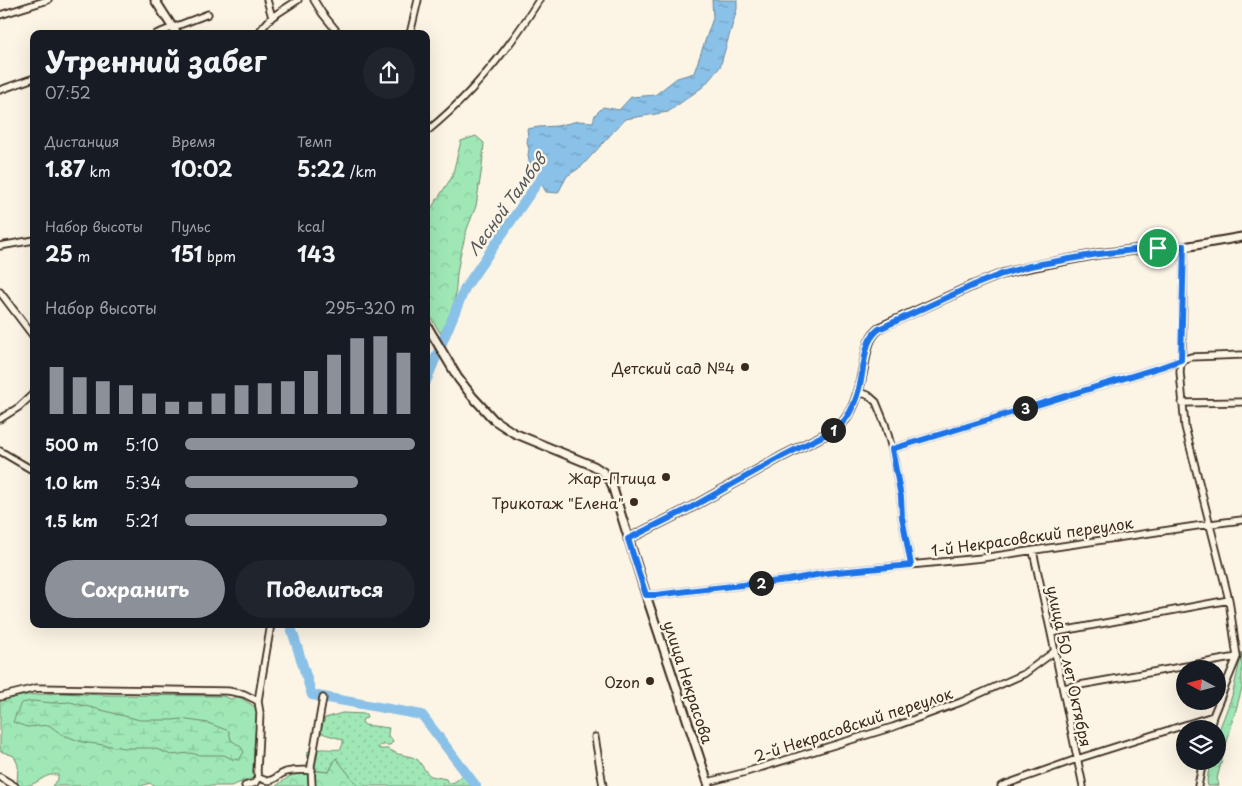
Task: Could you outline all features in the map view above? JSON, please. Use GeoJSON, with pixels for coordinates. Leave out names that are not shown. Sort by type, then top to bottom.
{"type":"FeatureCollection","features":[{"type":"Feature","properties":{"kind":"street"},"geometry":{"type":"LineString","coordinates":[[0,15],[48,0]]}},
{"type":"Feature","properties":{"kind":"street"},"geometry":{"type":"LineString","coordinates":[[155,0],[173,28]]}},
{"type":"Feature","properties":{"kind":"street"},"geometry":{"type":"LineString","coordinates":[[267,0],[272,17]]}},
{"type":"Feature","properties":{"kind":"street"},"geometry":{"type":"LineString","coordinates":[[261,30],[272,17],[298,0]]}},
{"type":"Feature","properties":{"kind":"street"},"geometry":{"type":"LineString","coordinates":[[314,0],[336,30]]}},
{"type":"Feature","properties":{"kind":"street"},"geometry":{"type":"LineString","coordinates":[[411,30],[418,0]]}},
{"type":"Feature","properties":{"kind":"street"},"geometry":{"type":"LineString","coordinates":[[430,125],[458,104],[486,75],[539,0]]}},
{"type":"Feature","properties":{"kind":"street"},"geometry":{"type":"LineString","coordinates":[[167,30],[208,14]]}},
{"type":"Feature","properties":{"kind":"street"},"geometry":{"type":"LineString","coordinates":[[0,90],[30,79]]}},
{"type":"Feature","properties":{"kind":"street"},"geometry":{"type":"LineString","coordinates":[[628,539],[690,508],[842,424],[849,415],[858,392],[868,343],[883,326],[956,292],[1002,274],[1030,266],[1098,254],[1184,246],[1242,237]]}},
{"type":"Feature","properties":{"kind":"street"},"geometry":{"type":"LineString","coordinates":[[0,246],[30,241]]}},
{"type":"Feature","properties":{"kind":"street"},"geometry":{"type":"LineString","coordinates":[[1184,246],[1180,372],[1185,427],[1229,600],[1237,657],[1212,720]]}},
{"type":"Feature","properties":{"kind":"street"},"geometry":{"type":"LineString","coordinates":[[0,292],[30,332]]}},
{"type":"Feature","properties":{"kind":"street","name":"улица Некрасова"},"geometry":{"type":"LineString","coordinates":[[430,330],[458,378],[494,420],[514,433],[594,466],[603,472],[610,482],[709,784]]}},
{"type":"Feature","properties":{"kind":"street"},"geometry":{"type":"LineString","coordinates":[[892,449],[1191,357],[1242,355]]}},
{"type":"Feature","properties":{"kind":"street"},"geometry":{"type":"LineString","coordinates":[[858,392],[868,395],[873,399],[883,416],[892,449],[911,565]]}},
{"type":"Feature","properties":{"kind":"street"},"geometry":{"type":"LineString","coordinates":[[0,419],[19,407],[30,397]]}},
{"type":"Feature","properties":{"kind":"street"},"geometry":{"type":"LineString","coordinates":[[1182,403],[1242,402]]}},
{"type":"Feature","properties":{"kind":"street"},"geometry":{"type":"LineString","coordinates":[[0,451],[30,469]]}},
{"type":"Feature","properties":{"kind":"street","name":"1-й Некрасовский переулок"},"geometry":{"type":"LineString","coordinates":[[646,595],[788,580],[827,573],[982,558],[1242,520]]}},
{"type":"Feature","properties":{"kind":"street","name":"улица 50 лет Октября"},"geometry":{"type":"LineString","coordinates":[[1032,551],[1052,632],[1083,786]]}},
{"type":"Feature","properties":{"kind":"street"},"geometry":{"type":"LineString","coordinates":[[1052,632],[1229,600]]}},
{"type":"Feature","properties":{"kind":"street"},"geometry":{"type":"LineString","coordinates":[[245,786],[255,783],[258,777],[260,713],[258,701],[271,628]]}},
{"type":"Feature","properties":{"kind":"street","name":"2-й Некрасовский переулок"},"geometry":{"type":"LineString","coordinates":[[709,784],[894,727],[961,702],[1024,674],[1055,652]]}},
{"type":"Feature","properties":{"kind":"street"},"geometry":{"type":"LineString","coordinates":[[1063,688],[1237,657]]}},
{"type":"Feature","properties":{"kind":"street"},"geometry":{"type":"LineString","coordinates":[[0,696],[36,688],[228,691],[244,694],[258,701]]}},
{"type":"Feature","properties":{"kind":"street"},"geometry":{"type":"LineString","coordinates":[[312,786],[312,766],[323,698]]}},
{"type":"Feature","properties":{"kind":"street"},"geometry":{"type":"LineString","coordinates":[[1001,786],[1077,759],[1213,716]]}},
{"type":"Feature","properties":{"kind":"street"},"geometry":{"type":"LineString","coordinates":[[595,737],[603,786]]}},
{"type":"Feature","properties":{"kind":"street"},"geometry":{"type":"LineString","coordinates":[[258,777],[270,785],[283,773],[312,770]]}},
{"type":"Feature","properties":{"kind":"street"},"geometry":{"type":"LineString","coordinates":[[1198,786],[1201,770]]}},
{"type":"Feature","properties":{"kind":"street"},"geometry":{"type":"LineString","coordinates":[[0,776],[15,786]]}},
{"type":"Feature","properties":{"kind":"green space"},"geometry":{"type":"Polygon","coordinates":[[[476,136],[484,143],[482,167],[476,206],[467,229],[460,256],[455,300],[441,334],[430,317],[430,210],[452,177],[461,141],[476,136]]]}},
{"type":"Feature","properties":{"kind":"green space"},"geometry":{"type":"Polygon","coordinates":[[[1242,652],[1242,688],[1226,746],[1226,720],[1223,720],[1232,696],[1242,652]]]}},
{"type":"Feature","properties":{"kind":"green space"},"geometry":{"type":"Polygon","coordinates":[[[60,693],[223,696],[231,699],[238,696],[257,708],[253,778],[231,786],[154,786],[150,783],[141,786],[52,786],[58,779],[58,775],[54,775],[47,776],[30,785],[17,786],[18,765],[14,756],[0,751],[0,700],[28,695],[60,693]]]}},
{"type":"Feature","properties":{"kind":"green space"},"geometry":{"type":"Polygon","coordinates":[[[33,701],[70,702],[140,720],[181,719],[208,723],[229,731],[231,740],[241,747],[244,752],[239,760],[224,755],[190,753],[171,755],[154,748],[125,748],[82,742],[61,734],[49,725],[27,727],[13,722],[21,703],[33,701]]]}},
{"type":"Feature","properties":{"kind":"green space"},"geometry":{"type":"Polygon","coordinates":[[[342,713],[366,714],[367,718],[363,719],[362,722],[365,725],[389,728],[388,736],[393,742],[390,745],[379,746],[379,749],[388,749],[398,754],[412,757],[418,760],[431,776],[446,779],[448,783],[456,781],[467,771],[472,786],[358,786],[336,759],[329,772],[317,771],[308,760],[307,754],[309,751],[319,749],[341,749],[343,740],[320,732],[325,718],[342,713]]]}},
{"type":"Feature","properties":{"kind":"green space"},"geometry":{"type":"Polygon","coordinates":[[[336,758],[358,786],[276,786],[296,772],[329,772],[336,758]]]}},
{"type":"Feature","properties":{"kind":"green space"},"geometry":{"type":"Polygon","coordinates":[[[1209,770],[1219,770],[1217,778],[1219,786],[1208,786],[1209,770]]]}},
{"type":"Feature","properties":{"kind":"water"},"geometry":{"type":"Polygon","coordinates":[[[712,0],[737,0],[737,9],[720,67],[704,86],[668,112],[625,119],[581,167],[567,176],[558,193],[546,192],[540,181],[539,170],[530,167],[527,129],[557,126],[578,121],[593,122],[595,115],[603,107],[619,110],[631,97],[655,95],[677,78],[694,73],[713,18],[712,0]]]}},
{"type":"Feature","properties":{"kind":"waterway","name":"Лесной Тамбов"},"geometry":{"type":"LineString","coordinates":[[430,371],[465,288],[547,169]]}},
{"type":"Feature","properties":{"kind":"waterway","name":"Лесной Тамбов"},"geometry":{"type":"LineString","coordinates":[[291,628],[312,695],[422,715],[476,786]]}},
{"type":"Feature","properties":{"kind":"place","name":"Детский сад №4"},"geometry":{"type":"Point","coordinates":[745,367]}},
{"type":"Feature","properties":{"kind":"place","name":"Жар-Птица"},"geometry":{"type":"Point","coordinates":[666,477]}},
{"type":"Feature","properties":{"kind":"place","name":"Трикотаж \"Елена\""},"geometry":{"type":"Point","coordinates":[634,502]}},
{"type":"Feature","properties":{"kind":"place","name":"Ozon"},"geometry":{"type":"Point","coordinates":[650,681]}},
{"type":"Feature","properties":{"kind":"route"},"geometry":{"type":"LineString","coordinates":[[1184,246],[1181,360],[892,449],[911,565],[646,595],[628,539],[690,508],[842,424],[852,409],[858,392],[868,343],[872,335],[879,329],[956,292],[1002,274],[1064,259],[1158,248],[1184,246]]}}]}
